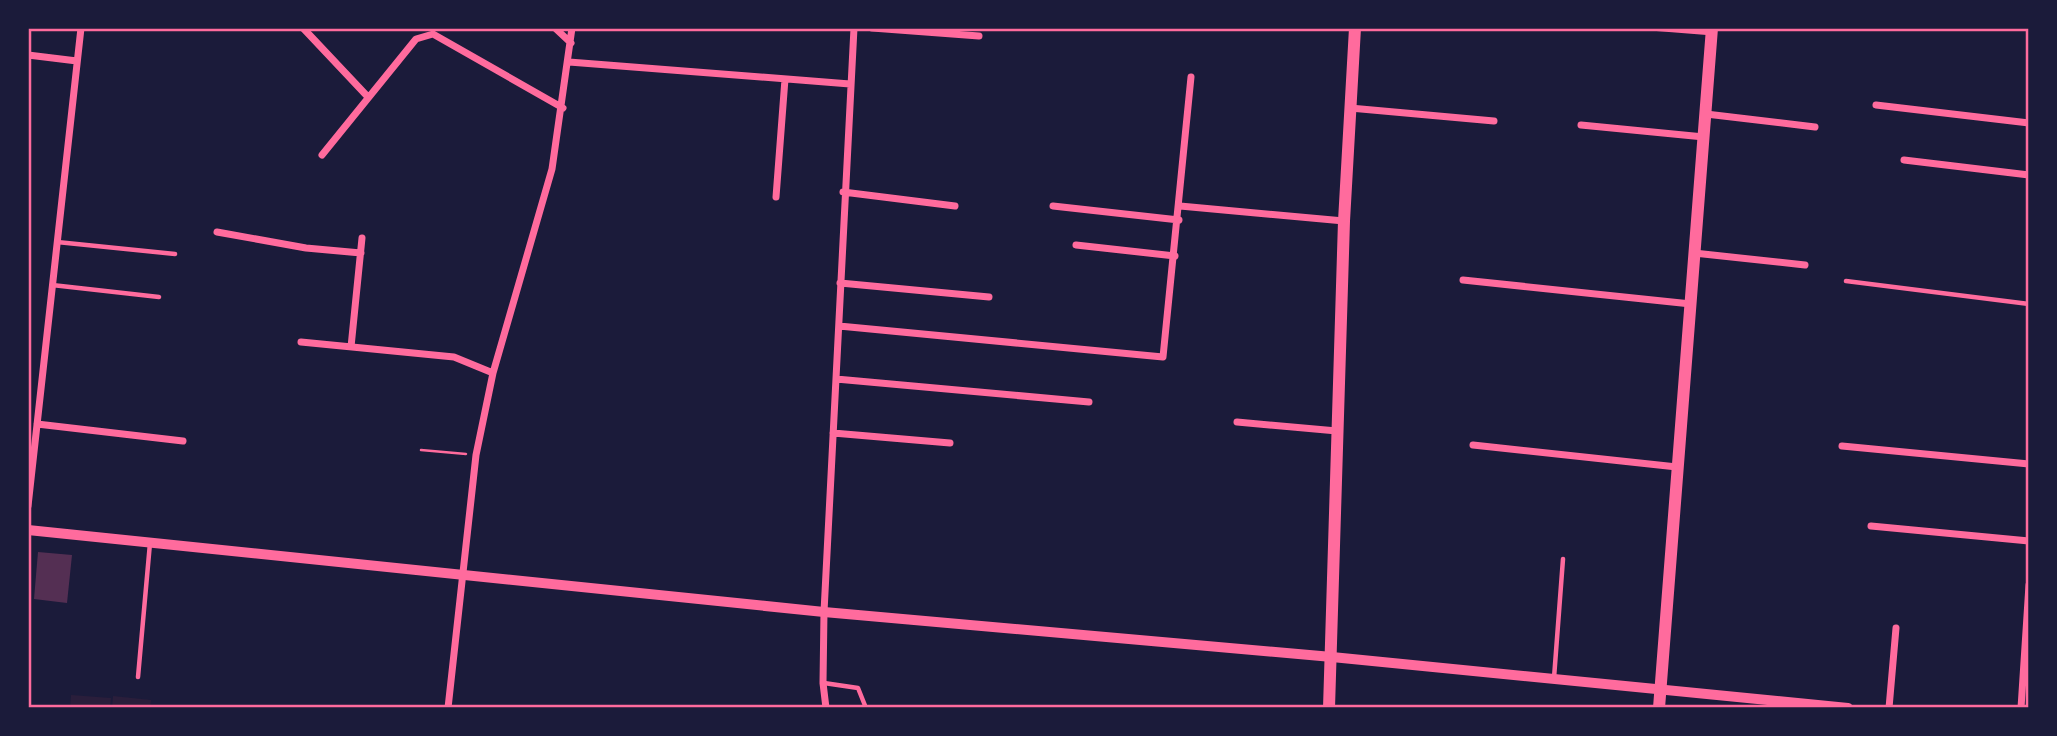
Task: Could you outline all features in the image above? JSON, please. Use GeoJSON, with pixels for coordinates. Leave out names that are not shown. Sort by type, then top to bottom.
{"type":"FeatureCollection","features":[{"type":"Feature","properties":{"kind":"main road"},"geometry":{"type":"LineString","coordinates":[[1329,708],[1344,221],[1354,28]]}},
{"type":"Feature","properties":{"kind":"main road"},"geometry":{"type":"LineString","coordinates":[[1659,708],[1712,30]]}},
{"type":"Feature","properties":{"kind":"street"},"geometry":{"type":"LineString","coordinates":[[28,506],[55,242],[81,28]]}},
{"type":"Feature","properties":{"kind":"street"},"geometry":{"type":"LineString","coordinates":[[303,28],[368,97]]}},
{"type":"Feature","properties":{"kind":"street"},"geometry":{"type":"LineString","coordinates":[[555,28],[571,43]]}},
{"type":"Feature","properties":{"kind":"street"},"geometry":{"type":"LineString","coordinates":[[448,708],[476,455],[493,373],[552,169],[563,108],[572,28]]}},
{"type":"Feature","properties":{"kind":"street"},"geometry":{"type":"LineString","coordinates":[[826,708],[823,682],[824,612],[839,327],[843,192],[854,28]]}},
{"type":"Feature","properties":{"kind":"street"},"geometry":{"type":"LineString","coordinates":[[872,28],[979,36]]}},
{"type":"Feature","properties":{"kind":"street"},"geometry":{"type":"LineString","coordinates":[[322,155],[416,39],[433,34],[563,108]]}},
{"type":"Feature","properties":{"kind":"street"},"geometry":{"type":"LineString","coordinates":[[28,55],[77,61]]}},
{"type":"Feature","properties":{"kind":"street"},"geometry":{"type":"LineString","coordinates":[[569,62],[850,84]]}},
{"type":"Feature","properties":{"kind":"street"},"geometry":{"type":"LineString","coordinates":[[839,327],[1161,358],[1166,350],[1191,77]]}},
{"type":"Feature","properties":{"kind":"street"},"geometry":{"type":"LineString","coordinates":[[776,197],[785,79]]}},
{"type":"Feature","properties":{"kind":"street"},"geometry":{"type":"LineString","coordinates":[[1876,105],[2029,123]]}},
{"type":"Feature","properties":{"kind":"street"},"geometry":{"type":"LineString","coordinates":[[1350,108],[1494,121]]}},
{"type":"Feature","properties":{"kind":"street"},"geometry":{"type":"LineString","coordinates":[[1706,114],[1815,127]]}},
{"type":"Feature","properties":{"kind":"street"},"geometry":{"type":"LineString","coordinates":[[1581,125],[1704,137]]}},
{"type":"Feature","properties":{"kind":"street"},"geometry":{"type":"LineString","coordinates":[[1904,160],[2029,175]]}},
{"type":"Feature","properties":{"kind":"street"},"geometry":{"type":"LineString","coordinates":[[843,192],[954,206]]}},
{"type":"Feature","properties":{"kind":"street"},"geometry":{"type":"LineString","coordinates":[[1052,206],[1179,220]]}},
{"type":"Feature","properties":{"kind":"street"},"geometry":{"type":"LineString","coordinates":[[1180,206],[1344,221]]}},
{"type":"Feature","properties":{"kind":"street"},"geometry":{"type":"LineString","coordinates":[[217,232],[306,248],[360,253]]}},
{"type":"Feature","properties":{"kind":"street"},"geometry":{"type":"LineString","coordinates":[[351,347],[362,238]]}},
{"type":"Feature","properties":{"kind":"street"},"geometry":{"type":"LineString","coordinates":[[1076,245],[1175,256]]}},
{"type":"Feature","properties":{"kind":"street"},"geometry":{"type":"LineString","coordinates":[[1694,253],[1805,265]]}},
{"type":"Feature","properties":{"kind":"street"},"geometry":{"type":"LineString","coordinates":[[1463,280],[1691,304]]}},
{"type":"Feature","properties":{"kind":"street"},"geometry":{"type":"LineString","coordinates":[[840,282],[989,297]]}},
{"type":"Feature","properties":{"kind":"street"},"geometry":{"type":"LineString","coordinates":[[301,342],[454,357],[493,373]]}},
{"type":"Feature","properties":{"kind":"street"},"geometry":{"type":"LineString","coordinates":[[836,379],[1089,402]]}},
{"type":"Feature","properties":{"kind":"street"},"geometry":{"type":"LineString","coordinates":[[1237,422],[1337,431]]}},
{"type":"Feature","properties":{"kind":"street"},"geometry":{"type":"LineString","coordinates":[[37,424],[183,441]]}},
{"type":"Feature","properties":{"kind":"street"},"geometry":{"type":"LineString","coordinates":[[833,433],[950,443]]}},
{"type":"Feature","properties":{"kind":"street"},"geometry":{"type":"LineString","coordinates":[[1473,445],[1677,467]]}},
{"type":"Feature","properties":{"kind":"street"},"geometry":{"type":"LineString","coordinates":[[1842,446],[2029,464]]}},
{"type":"Feature","properties":{"kind":"street"},"geometry":{"type":"LineString","coordinates":[[1871,526],[2029,541]]}},
{"type":"Feature","properties":{"kind":"street"},"geometry":{"type":"LineString","coordinates":[[28,530],[824,612],[1332,657],[1848,708]]}},
{"type":"Feature","properties":{"kind":"street"},"geometry":{"type":"LineString","coordinates":[[2021,708],[2028,634],[2029,585]]}},
{"type":"Feature","properties":{"kind":"street"},"geometry":{"type":"LineString","coordinates":[[1889,708],[1896,628]]}},
{"type":"Feature","properties":{"kind":"lane"},"geometry":{"type":"LineString","coordinates":[[1647,28],[1712,30]]}},
{"type":"Feature","properties":{"kind":"lane"},"geometry":{"type":"LineString","coordinates":[[55,242],[175,254]]}},
{"type":"Feature","properties":{"kind":"lane"},"geometry":{"type":"LineString","coordinates":[[1846,281],[2029,304]]}},
{"type":"Feature","properties":{"kind":"lane"},"geometry":{"type":"LineString","coordinates":[[51,285],[159,297]]}},
{"type":"Feature","properties":{"kind":"lane"},"geometry":{"type":"LineString","coordinates":[[138,677],[150,543]]}},
{"type":"Feature","properties":{"kind":"lane"},"geometry":{"type":"LineString","coordinates":[[1554,679],[1563,559]]}},
{"type":"Feature","properties":{"kind":"lane"},"geometry":{"type":"LineString","coordinates":[[823,682],[859,688],[866,708]]}},
{"type":"Feature","properties":{"kind":"path"},"geometry":{"type":"LineString","coordinates":[[421,450],[476,455]]}},
{"type":"Feature","properties":{"kind":"shaded area"},"geometry":{"type":"Polygon","coordinates":[[[71,695],[111,698],[110,708],[70,708],[71,695]]]}},
{"type":"Feature","properties":{"kind":"shaded area"},"geometry":{"type":"Polygon","coordinates":[[[113,696],[151,700],[150,708],[112,708],[113,696]]]}},
{"type":"Feature","properties":{"kind":"building"},"geometry":{"type":"Polygon","coordinates":[[[38,552],[72,555],[67,603],[34,599],[38,552]]]}}]}
